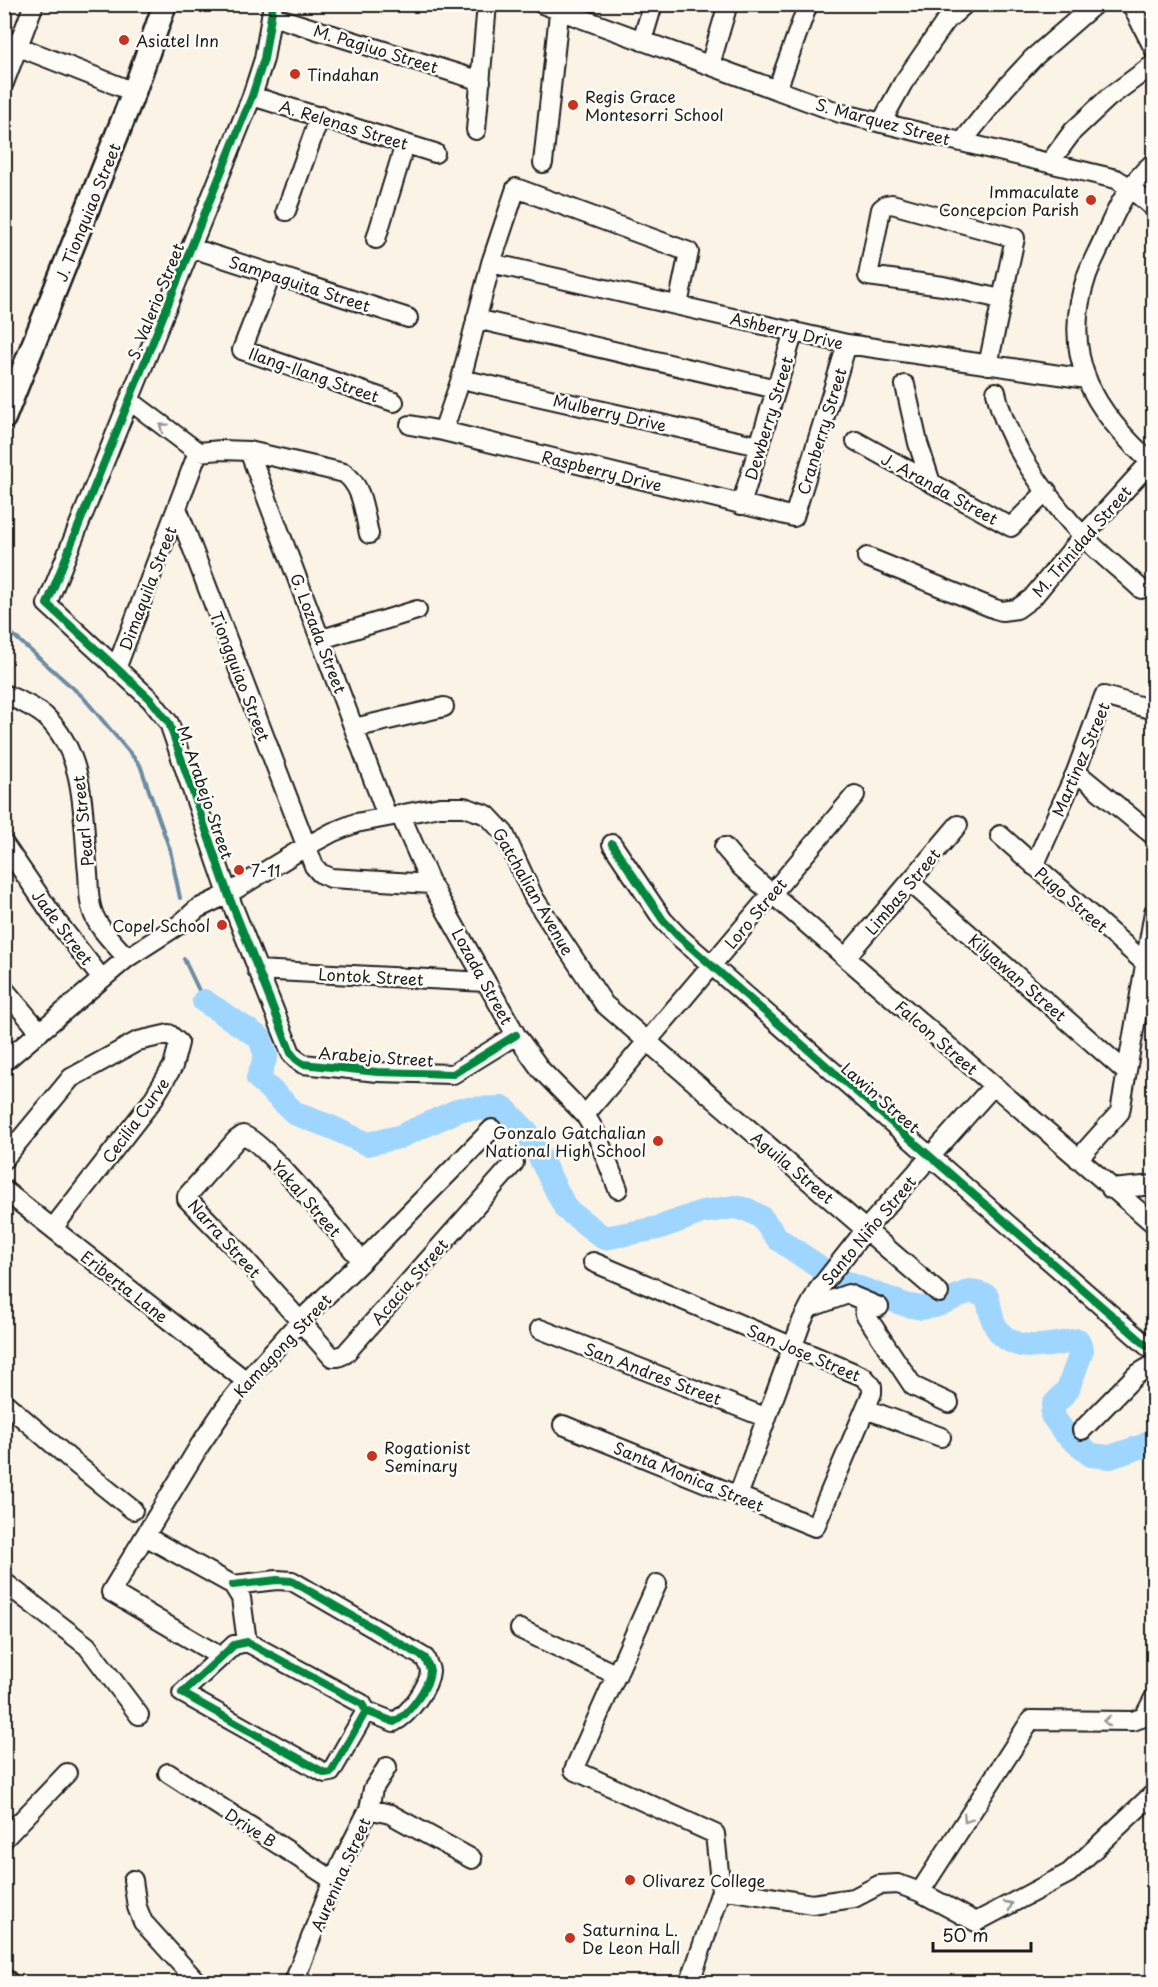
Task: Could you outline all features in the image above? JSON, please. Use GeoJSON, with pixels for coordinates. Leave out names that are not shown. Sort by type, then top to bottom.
{"type":"FeatureCollection","features":[{"type":"Feature","properties":{"kind":"main road","name":"J. Tionquiao Street"},"geometry":{"type":"LineString","coordinates":[[4,418],[134,92],[165,4]]}},
{"type":"Feature","properties":{"kind":"street"},"geometry":{"type":"LineString","coordinates":[[4,83],[12,44],[34,4]]}},
{"type":"Feature","properties":{"kind":"street"},"geometry":{"type":"LineString","coordinates":[[476,130],[487,4]]}},
{"type":"Feature","properties":{"kind":"street"},"geometry":{"type":"LineString","coordinates":[[642,41],[653,4]]}},
{"type":"Feature","properties":{"kind":"street"},"geometry":{"type":"LineString","coordinates":[[710,65],[728,4]]}},
{"type":"Feature","properties":{"kind":"street"},"geometry":{"type":"LineString","coordinates":[[777,90],[808,4]]}},
{"type":"Feature","properties":{"kind":"street"},"geometry":{"type":"LineString","coordinates":[[881,123],[903,83],[946,21],[965,4]]}},
{"type":"Feature","properties":{"kind":"street"},"geometry":{"type":"LineString","coordinates":[[962,142],[1006,87],[1033,58],[1095,4]]}},
{"type":"Feature","properties":{"kind":"street"},"geometry":{"type":"LineString","coordinates":[[1131,4],[1154,49]]}},
{"type":"Feature","properties":{"kind":"street"},"geometry":{"type":"LineString","coordinates":[[543,163],[554,7]]}},
{"type":"Feature","properties":{"kind":"street","name":"S. Marquez Street"},"geometry":{"type":"LineString","coordinates":[[554,7],[840,113],[1116,179],[1154,208]]}},
{"type":"Feature","properties":{"kind":"street","name":"M. Pagiuo Street"},"geometry":{"type":"LineString","coordinates":[[272,10],[481,81]]}},
{"type":"Feature","properties":{"kind":"street","name":"S. Valerio Street"},"geometry":{"type":"LineString","coordinates":[[47,604],[252,96],[264,58],[272,10]]}},
{"type":"Feature","properties":{"kind":"street"},"geometry":{"type":"LineString","coordinates":[[12,44],[134,92]]}},
{"type":"Feature","properties":{"kind":"street"},"geometry":{"type":"LineString","coordinates":[[1050,162],[1073,131],[1108,98],[1154,64]]}},
{"type":"Feature","properties":{"kind":"street","name":"A. Relenas Street"},"geometry":{"type":"LineString","coordinates":[[252,96],[435,153]]}},
{"type":"Feature","properties":{"kind":"street"},"geometry":{"type":"LineString","coordinates":[[286,211],[320,117]]}},
{"type":"Feature","properties":{"kind":"street"},"geometry":{"type":"LineString","coordinates":[[376,239],[405,144]]}},
{"type":"Feature","properties":{"kind":"street"},"geometry":{"type":"LineString","coordinates":[[1152,461],[1109,419],[1095,400],[1078,353],[1077,325],[1080,299],[1087,274],[1129,187],[1154,162]]}},
{"type":"Feature","properties":{"kind":"street"},"geometry":{"type":"LineString","coordinates":[[442,431],[461,379],[491,263],[516,189],[689,252],[678,305]]}},
{"type":"Feature","properties":{"kind":"street"},"geometry":{"type":"LineString","coordinates":[[988,365],[1015,238],[892,204],[881,209],[868,276],[943,286],[1001,299]]}},
{"type":"Feature","properties":{"kind":"street","name":"Sampaguita Street"},"geometry":{"type":"LineString","coordinates":[[192,248],[408,318]]}},
{"type":"Feature","properties":{"kind":"street","name":"Ashberry Drive"},"geometry":{"type":"LineString","coordinates":[[491,263],[848,344],[1086,380]]}},
{"type":"Feature","properties":{"kind":"street","name":"Ilang-Ilang Street"},"geometry":{"type":"LineString","coordinates":[[272,273],[242,350],[394,402]]}},
{"type":"Feature","properties":{"kind":"street"},"geometry":{"type":"LineString","coordinates":[[477,319],[776,389]]}},
{"type":"Feature","properties":{"kind":"street","name":"Dewberry Street"},"geometry":{"type":"LineString","coordinates":[[741,505],[794,332]]}},
{"type":"Feature","properties":{"kind":"street","name":"Cranberry Street"},"geometry":{"type":"LineString","coordinates":[[794,518],[848,344]]}},
{"type":"Feature","properties":{"kind":"street","name":"Mulberry Drive"},"geometry":{"type":"LineString","coordinates":[[461,379],[759,446]]}},
{"type":"Feature","properties":{"kind":"street"},"geometry":{"type":"LineString","coordinates":[[905,385],[918,443],[931,483]]}},
{"type":"Feature","properties":{"kind":"street"},"geometry":{"type":"LineString","coordinates":[[996,392],[1003,422],[1015,445],[1047,491],[1083,536],[1141,588]]}},
{"type":"Feature","properties":{"kind":"street"},"geometry":{"type":"LineString","coordinates":[[129,400],[198,452],[249,451],[344,473],[354,480],[358,489],[369,534]]}},
{"type":"Feature","properties":{"kind":"street","name":"Raspberry Drive"},"geometry":{"type":"LineString","coordinates":[[410,425],[794,518]]}},
{"type":"Feature","properties":{"kind":"street","name":"J. Aranda Street"},"geometry":{"type":"LineString","coordinates":[[856,441],[1011,527],[1047,491]]}},
{"type":"Feature","properties":{"kind":"street","name":"G. Lozada Street"},"geometry":{"type":"LineString","coordinates":[[249,451],[354,728],[394,815]]}},
{"type":"Feature","properties":{"kind":"street"},"geometry":{"type":"LineString","coordinates":[[177,508],[198,452]]}},
{"type":"Feature","properties":{"kind":"street","name":"M. Trinidad Street"},"geometry":{"type":"LineString","coordinates":[[867,557],[994,609],[1010,611],[1025,605],[1032,598],[1083,536],[1152,461]]}},
{"type":"Feature","properties":{"kind":"street","name":"Dimaquila Street"},"geometry":{"type":"LineString","coordinates":[[116,669],[177,508]]}},
{"type":"Feature","properties":{"kind":"street","name":"Tiongquiao Street"},"geometry":{"type":"LineString","coordinates":[[177,508],[314,866],[320,873],[331,878],[431,884]]}},
{"type":"Feature","properties":{"kind":"street","name":"M. Arabejo Street"},"geometry":{"type":"LineString","coordinates":[[47,604],[151,700],[169,723],[228,894]]}},
{"type":"Feature","properties":{"kind":"street"},"geometry":{"type":"LineString","coordinates":[[322,639],[417,610]]}},
{"type":"Feature","properties":{"kind":"street","name":"Martinez Street"},"geometry":{"type":"LineString","coordinates":[[1034,866],[1076,772],[1104,696],[1154,710]]}},
{"type":"Feature","properties":{"kind":"street","name":"Pearl Street"},"geometry":{"type":"LineString","coordinates":[[8,700],[32,707],[45,716],[67,745],[74,759],[81,796],[92,910],[103,930],[127,958]]}},
{"type":"Feature","properties":{"kind":"street"},"geometry":{"type":"LineString","coordinates":[[354,728],[444,707]]}},
{"type":"Feature","properties":{"kind":"street"},"geometry":{"type":"LineString","coordinates":[[1076,772],[1154,836]]}},
{"type":"Feature","properties":{"kind":"street","name":"Loro Street"},"geometry":{"type":"LineString","coordinates":[[585,1115],[855,795]]}},
{"type":"Feature","properties":{"kind":"street","name":"Gatchalian Avenue"},"geometry":{"type":"LineString","coordinates":[[4,1062],[127,958],[180,924],[202,915],[228,894],[305,847],[356,823],[440,807],[464,807],[487,815],[504,833],[534,898],[604,1004],[647,1042]]}},
{"type":"Feature","properties":{"kind":"street","name":"Lozada Street"},"geometry":{"type":"LineString","coordinates":[[394,815],[516,1035],[541,1070],[585,1115],[596,1133],[618,1189]]}},
{"type":"Feature","properties":{"kind":"street","name":"Limbas Street"},"geometry":{"type":"LineString","coordinates":[[846,957],[958,825]]}},
{"type":"Feature","properties":{"kind":"street","name":"Pugo Street"},"geometry":{"type":"LineString","coordinates":[[1000,835],[1144,962]]}},
{"type":"Feature","properties":{"kind":"street","name":"Lawin Street"},"geometry":{"type":"LineString","coordinates":[[612,843],[663,920],[711,966],[1154,1352]]}},
{"type":"Feature","properties":{"kind":"street","name":"Jade Street"},"geometry":{"type":"LineString","coordinates":[[4,844],[58,923],[102,979]]}},
{"type":"Feature","properties":{"kind":"street","name":"Falcon Street"},"geometry":{"type":"LineString","coordinates":[[724,847],[741,867],[1154,1224]]}},
{"type":"Feature","properties":{"kind":"street","name":"Kilyawan Street"},"geometry":{"type":"LineString","coordinates":[[910,882],[1126,1071]]}},
{"type":"Feature","properties":{"kind":"street","name":"Arabejo Street"},"geometry":{"type":"LineString","coordinates":[[228,894],[291,1053],[303,1064],[377,1072],[453,1074],[516,1035]]}},
{"type":"Feature","properties":{"kind":"street"},"geometry":{"type":"LineString","coordinates":[[1078,1159],[1120,1112],[1154,912]]}},
{"type":"Feature","properties":{"kind":"street","name":"Lontok Street"},"geometry":{"type":"LineString","coordinates":[[257,970],[486,982]]}},
{"type":"Feature","properties":{"kind":"street"},"geometry":{"type":"LineString","coordinates":[[4,989],[40,1032]]}},
{"type":"Feature","properties":{"kind":"street","name":"Cecilia Curve"},"geometry":{"type":"LineString","coordinates":[[4,1159],[71,1078],[138,1041],[169,1034],[179,1043],[173,1066],[152,1101],[53,1228]]}},
{"type":"Feature","properties":{"kind":"street","name":"Aguila Street"},"geometry":{"type":"LineString","coordinates":[[647,1042],[939,1293]]}},
{"type":"Feature","properties":{"kind":"street","name":"Santo Niño Street"},"geometry":{"type":"LineString","coordinates":[[738,1496],[793,1347],[818,1290],[866,1228],[993,1086]]}},
{"type":"Feature","properties":{"kind":"street","name":"Kamagong Street"},"geometry":{"type":"LineString","coordinates":[[221,1657],[111,1592],[200,1445],[246,1381],[300,1321],[492,1129]]}},
{"type":"Feature","properties":{"kind":"street","name":"Narra Street"},"geometry":{"type":"LineString","coordinates":[[250,1137],[243,1135],[236,1140],[189,1193],[187,1199],[236,1249],[300,1321]]}},
{"type":"Feature","properties":{"kind":"street","name":"Yakal Street"},"geometry":{"type":"LineString","coordinates":[[250,1137],[272,1158],[362,1261]]}},
{"type":"Feature","properties":{"kind":"street","name":"Acacia Street"},"geometry":{"type":"LineString","coordinates":[[300,1321],[332,1357],[345,1354],[514,1163]]}},
{"type":"Feature","properties":{"kind":"street"},"geometry":{"type":"LineString","coordinates":[[1111,1189],[1154,1185]]}},
{"type":"Feature","properties":{"kind":"street","name":"Eriberta Lane"},"geometry":{"type":"LineString","coordinates":[[4,1190],[246,1381]]}},
{"type":"Feature","properties":{"kind":"street","name":"San Jose Street"},"geometry":{"type":"LineString","coordinates":[[593,1262],[869,1380],[872,1393],[815,1527]]}},
{"type":"Feature","properties":{"kind":"street"},"geometry":{"type":"LineString","coordinates":[[809,1308],[848,1294],[871,1304],[866,1314],[913,1386],[949,1403]]}},
{"type":"Feature","properties":{"kind":"street","name":"San Andres Street"},"geometry":{"type":"LineString","coordinates":[[540,1329],[767,1418]]}},
{"type":"Feature","properties":{"kind":"street"},"geometry":{"type":"LineString","coordinates":[[1082,1430],[1136,1375],[1154,1364]]}},
{"type":"Feature","properties":{"kind":"street"},"geometry":{"type":"LineString","coordinates":[[4,1402],[133,1510]]}},
{"type":"Feature","properties":{"kind":"street"},"geometry":{"type":"LineString","coordinates":[[866,1409],[941,1437]]}},
{"type":"Feature","properties":{"kind":"street","name":"Santa Monica Street"},"geometry":{"type":"LineString","coordinates":[[563,1425],[815,1527]]}},
{"type":"Feature","properties":{"kind":"street"},"geometry":{"type":"LineString","coordinates":[[145,1536],[233,1585],[241,1598],[247,1642]]}},
{"type":"Feature","properties":{"kind":"street"},"geometry":{"type":"LineString","coordinates":[[233,1585],[277,1580],[292,1581],[425,1658],[430,1671],[425,1686],[404,1717],[394,1722],[366,1711],[362,1704],[247,1642],[234,1645],[182,1693],[325,1773],[332,1772],[366,1711]]}},
{"type":"Feature","properties":{"kind":"street"},"geometry":{"type":"LineString","coordinates":[[4,1582],[87,1646],[139,1715]]}},
{"type":"Feature","properties":{"kind":"street"},"geometry":{"type":"LineString","coordinates":[[657,1584],[574,1770],[715,1834],[721,1891],[690,1983]]}},
{"type":"Feature","properties":{"kind":"street"},"geometry":{"type":"LineString","coordinates":[[519,1629],[617,1675]]}},
{"type":"Feature","properties":{"kind":"street"},"geometry":{"type":"LineString","coordinates":[[920,1892],[1030,1720],[1134,1721],[1144,1717],[1154,1698]]}},
{"type":"Feature","properties":{"kind":"street","name":"Aurenina Street"},"geometry":{"type":"LineString","coordinates":[[294,1983],[333,1881],[369,1809],[373,1789],[387,1767]]}},
{"type":"Feature","properties":{"kind":"street"},"geometry":{"type":"LineString","coordinates":[[4,1839],[67,1773]]}},
{"type":"Feature","properties":{"kind":"street","name":"Drive B"},"geometry":{"type":"LineString","coordinates":[[168,1773],[333,1881]]}},
{"type":"Feature","properties":{"kind":"street"},"geometry":{"type":"LineString","coordinates":[[721,1891],[734,1891],[812,1904],[854,1898],[879,1885],[898,1884],[920,1892],[976,1922],[1069,1873],[1154,1793]]}},
{"type":"Feature","properties":{"kind":"street"},"geometry":{"type":"LineString","coordinates":[[369,1809],[390,1814],[472,1860]]}},
{"type":"Feature","properties":{"kind":"street"},"geometry":{"type":"LineString","coordinates":[[133,1880],[137,1907],[143,1922],[197,1983]]}},
{"type":"Feature","properties":{"kind":"waterway"},"geometry":{"type":"LineString","coordinates":[[4,627],[83,697],[140,765],[170,850],[180,898]]}},
{"type":"Feature","properties":{"kind":"waterway"},"geometry":{"type":"LineString","coordinates":[[184,959],[204,1001]]}},
{"type":"Feature","properties":{"kind":"waterway"},"geometry":{"type":"LineString","coordinates":[[204,1001],[260,1038],[266,1056],[258,1078],[296,1114],[367,1144],[399,1137],[461,1109],[504,1108],[527,1132],[566,1209],[604,1238],[658,1228],[702,1212],[734,1207],[748,1210],[761,1217],[778,1239],[838,1280],[906,1305],[922,1308],[935,1306],[970,1291],[987,1296],[996,1327],[1012,1342],[1045,1346],[1078,1340],[1082,1350],[1068,1389],[1054,1405],[1052,1415],[1064,1432],[1091,1455],[1110,1457],[1146,1445],[1154,1438]]}},
{"type":"Feature","properties":{"kind":"cycle path"},"geometry":{"type":"LineString","coordinates":[[273,4],[264,59],[252,96],[47,604],[151,700],[169,723],[228,894],[291,1053],[296,1059],[303,1064],[377,1072],[453,1074],[516,1035]]}},
{"type":"Feature","properties":{"kind":"cycle path"},"geometry":{"type":"LineString","coordinates":[[612,844],[663,920],[678,936],[1154,1352]]}},
{"type":"Feature","properties":{"kind":"cycle path"},"geometry":{"type":"LineString","coordinates":[[233,1585],[277,1580],[292,1581],[425,1658],[430,1671],[426,1685],[411,1707],[394,1722],[366,1711],[362,1704],[247,1642],[234,1645],[182,1693],[325,1773],[331,1772],[366,1711]]}},
{"type":"Feature","properties":{"kind":"place","name":"Asiatel Inn"},"geometry":{"type":"Point","coordinates":[124,40]}},
{"type":"Feature","properties":{"kind":"place","name":"Tindahan"},"geometry":{"type":"Point","coordinates":[295,74]}},
{"type":"Feature","properties":{"kind":"place","name":"Regis Grace Montesorri School"},"geometry":{"type":"Point","coordinates":[573,105]}},
{"type":"Feature","properties":{"kind":"place","name":"Immaculate Concepcion Parish"},"geometry":{"type":"Point","coordinates":[1091,200]}},
{"type":"Feature","properties":{"kind":"place","name":"7-11"},"geometry":{"type":"Point","coordinates":[239,870]}},
{"type":"Feature","properties":{"kind":"place","name":"Copel School"},"geometry":{"type":"Point","coordinates":[222,925]}},
{"type":"Feature","properties":{"kind":"place","name":"Gonzalo Gatchalian National High School"},"geometry":{"type":"Point","coordinates":[658,1141]}},
{"type":"Feature","properties":{"kind":"place","name":"Rogationist Seminary"},"geometry":{"type":"Point","coordinates":[372,1456]}},
{"type":"Feature","properties":{"kind":"place","name":"Olivarez College"},"geometry":{"type":"Point","coordinates":[630,1880]}},
{"type":"Feature","properties":{"kind":"place","name":"Saturnina L. De Leon Hall"},"geometry":{"type":"Point","coordinates":[570,1938]}}]}
